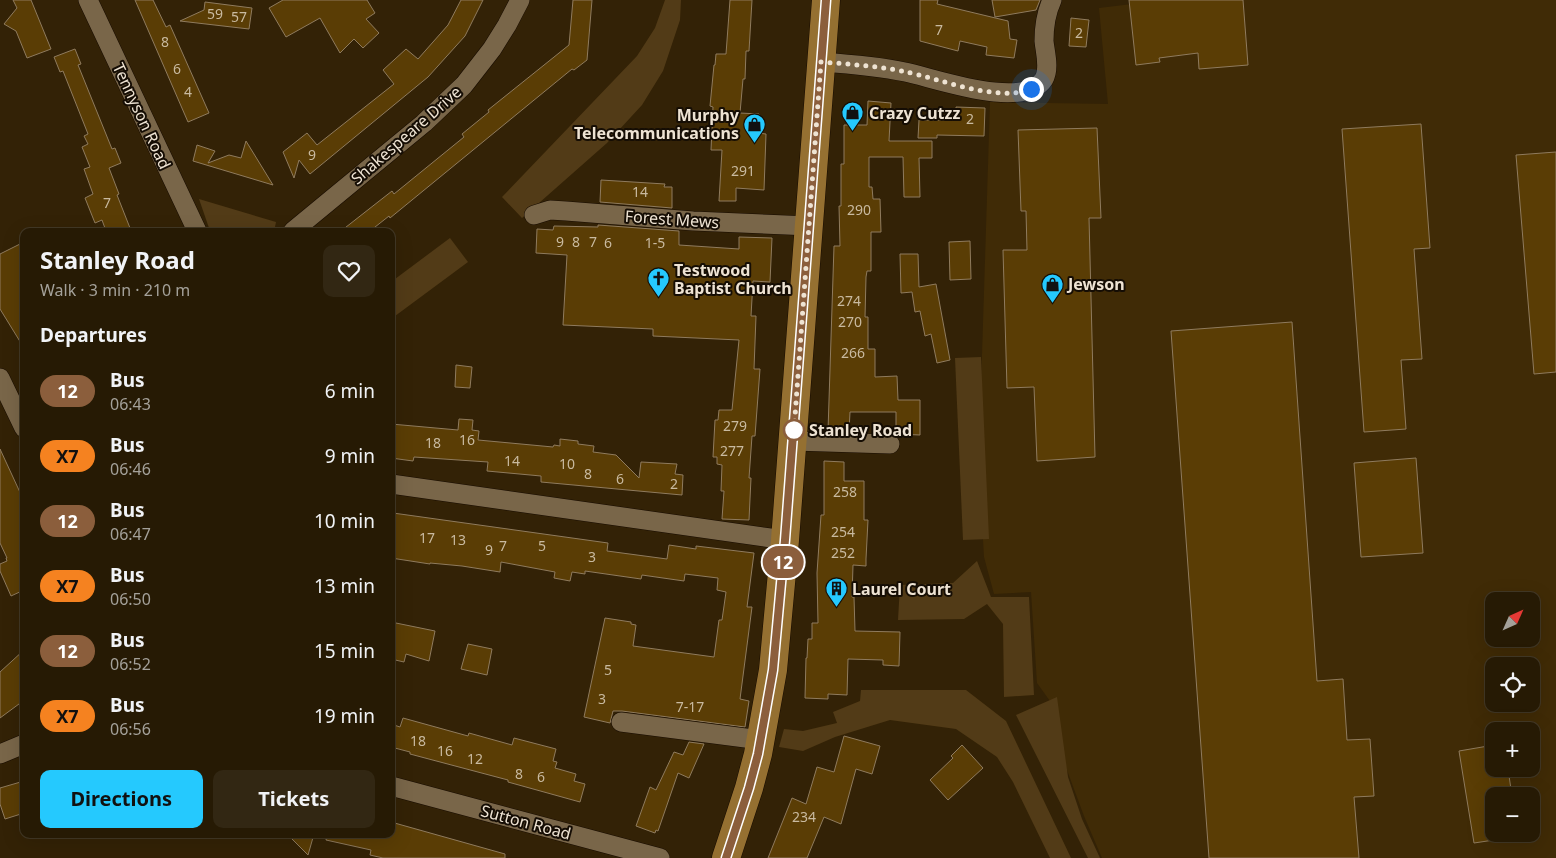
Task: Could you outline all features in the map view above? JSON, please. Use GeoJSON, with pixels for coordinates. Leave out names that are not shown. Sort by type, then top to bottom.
{"type":"FeatureCollection","features":[{"type":"Feature","properties":{"kind":"main road"},"geometry":{"type":"LineString","coordinates":[[726,858],[749,788],[761,740],[773,670],[793,441],[826,0]]}},
{"type":"Feature","properties":{"kind":"street","name":"Tennyson Road"},"geometry":{"type":"LineString","coordinates":[[88,0],[195,228]]}},
{"type":"Feature","properties":{"kind":"street","name":"Shakespeare Drive"},"geometry":{"type":"LineString","coordinates":[[296,228],[424,123],[452,97],[480,66],[492,49],[520,0]]}},
{"type":"Feature","properties":{"kind":"street"},"geometry":{"type":"LineString","coordinates":[[821,62],[904,72],[971,88],[1007,94],[1024,92],[1038,85],[1046,75],[1044,25],[1052,0]]}},
{"type":"Feature","properties":{"kind":"street","name":"Forest Mews"},"geometry":{"type":"LineString","coordinates":[[534,215],[550,210],[693,221],[810,226]]}},
{"type":"Feature","properties":{"kind":"street"},"geometry":{"type":"LineString","coordinates":[[0,378],[20,420]]}},
{"type":"Feature","properties":{"kind":"street"},"geometry":{"type":"LineString","coordinates":[[793,441],[890,444]]}},
{"type":"Feature","properties":{"kind":"street"},"geometry":{"type":"LineString","coordinates":[[395,485],[785,540]]}},
{"type":"Feature","properties":{"kind":"street"},"geometry":{"type":"LineString","coordinates":[[621,722],[761,740]]}},
{"type":"Feature","properties":{"kind":"street"},"geometry":{"type":"LineString","coordinates":[[0,754],[20,746]]}},
{"type":"Feature","properties":{"kind":"street","name":"Sutton Road"},"geometry":{"type":"LineString","coordinates":[[395,787],[660,858]]}},
{"type":"Feature","properties":{"kind":"shaded area"},"geometry":{"type":"Polygon","coordinates":[[[665,0],[681,0],[680,20],[663,71],[642,105],[607,143],[522,218],[502,197],[637,56],[655,28],[665,0]]]}},
{"type":"Feature","properties":{"kind":"shaded area"},"geometry":{"type":"Polygon","coordinates":[[[1165,0],[1556,0],[1556,858],[1102,858],[1064,762],[1055,708],[1037,683],[1031,592],[994,594],[984,557],[979,450],[990,102],[1108,104],[1099,8],[1165,0]]]}},
{"type":"Feature","properties":{"kind":"shaded area"},"geometry":{"type":"Polygon","coordinates":[[[199,199],[276,222],[274,228],[209,228],[199,199]]]}},
{"type":"Feature","properties":{"kind":"shaded area"},"geometry":{"type":"Polygon","coordinates":[[[450,238],[468,262],[395,316],[395,279],[450,238]]]}},
{"type":"Feature","properties":{"kind":"shaded area"},"geometry":{"type":"Polygon","coordinates":[[[981,357],[989,539],[963,540],[955,358],[981,357]]]}},
{"type":"Feature","properties":{"kind":"shaded area"},"geometry":{"type":"Polygon","coordinates":[[[977,561],[991,597],[1029,597],[1034,695],[1004,697],[1003,624],[987,604],[964,619],[898,620],[900,585],[953,583],[977,561]]]}},
{"type":"Feature","properties":{"kind":"shaded area"},"geometry":{"type":"Polygon","coordinates":[[[861,690],[966,690],[1006,721],[1071,858],[1050,858],[1013,782],[997,757],[956,729],[890,720],[835,737],[803,751],[779,747],[784,729],[803,731],[837,723],[833,712],[860,701],[861,690]]]}},
{"type":"Feature","properties":{"kind":"shaded area"},"geometry":{"type":"Polygon","coordinates":[[[1057,697],[1068,777],[1082,819],[1100,858],[1088,858],[1016,715],[1057,697]]]}},
{"type":"Feature","properties":{"kind":"building"},"geometry":{"type":"Polygon","coordinates":[[[13,0],[31,0],[51,49],[27,58],[16,31],[4,24],[17,8],[13,0]]]}},
{"type":"Feature","properties":{"kind":"building"},"geometry":{"type":"Polygon","coordinates":[[[135,0],[153,0],[166,27],[170,25],[209,113],[188,122],[135,0]]]}},
{"type":"Feature","properties":{"kind":"building"},"geometry":{"type":"Polygon","coordinates":[[[283,0],[367,0],[375,13],[366,19],[379,33],[363,48],[354,39],[340,53],[320,18],[286,37],[269,8],[283,0]]]}},
{"type":"Feature","properties":{"kind":"building"},"geometry":{"type":"Polygon","coordinates":[[[461,0],[483,0],[465,36],[428,77],[310,174],[299,160],[294,178],[283,152],[307,133],[317,145],[394,84],[383,70],[406,49],[418,59],[448,25],[461,0]]]}},
{"type":"Feature","properties":{"kind":"building"},"geometry":{"type":"Polygon","coordinates":[[[573,0],[592,0],[587,60],[574,70],[572,69],[390,218],[389,216],[374,228],[345,228],[392,191],[394,194],[464,137],[462,134],[489,112],[488,110],[569,45],[573,0]]]}},
{"type":"Feature","properties":{"kind":"building"},"geometry":{"type":"Polygon","coordinates":[[[730,0],[752,0],[749,51],[746,51],[745,79],[743,79],[740,113],[759,114],[758,133],[766,134],[764,190],[736,188],[736,201],[719,201],[722,150],[711,150],[713,107],[710,106],[716,54],[726,54],[730,0]]]}},
{"type":"Feature","properties":{"kind":"building"},"geometry":{"type":"Polygon","coordinates":[[[920,0],[938,0],[937,4],[1008,21],[1010,39],[1017,40],[1014,58],[986,55],[987,47],[960,41],[958,51],[920,41],[920,0]]]}},
{"type":"Feature","properties":{"kind":"building"},"geometry":{"type":"Polygon","coordinates":[[[992,0],[1040,0],[1036,10],[995,17],[992,0]]]}},
{"type":"Feature","properties":{"kind":"building"},"geometry":{"type":"Polygon","coordinates":[[[1129,0],[1243,0],[1248,65],[1199,69],[1198,53],[1159,58],[1160,62],[1136,65],[1129,0]]]}},
{"type":"Feature","properties":{"kind":"building"},"geometry":{"type":"Polygon","coordinates":[[[205,2],[252,8],[249,29],[180,21],[204,10],[205,2]]]}},
{"type":"Feature","properties":{"kind":"building"},"geometry":{"type":"Polygon","coordinates":[[[1071,18],[1089,20],[1086,47],[1069,46],[1071,18]]]}},
{"type":"Feature","properties":{"kind":"building"},"geometry":{"type":"Polygon","coordinates":[[[75,49],[81,64],[78,65],[112,149],[115,148],[121,163],[109,168],[130,228],[105,228],[102,220],[95,223],[85,198],[93,194],[84,169],[90,167],[82,147],[88,144],[84,136],[88,134],[63,71],[60,72],[54,57],[75,49]]]}},
{"type":"Feature","properties":{"kind":"building"},"geometry":{"type":"Polygon","coordinates":[[[868,101],[891,103],[889,141],[932,141],[932,158],[919,158],[920,197],[904,197],[903,157],[869,157],[869,187],[872,187],[873,199],[880,199],[881,232],[871,232],[871,271],[867,271],[866,277],[865,317],[868,317],[868,349],[875,349],[875,377],[897,376],[898,400],[920,400],[920,435],[896,434],[896,412],[850,412],[849,431],[828,431],[834,246],[840,246],[839,206],[841,206],[841,164],[844,164],[844,125],[867,125],[868,101]]]}},
{"type":"Feature","properties":{"kind":"building"},"geometry":{"type":"Polygon","coordinates":[[[956,107],[985,108],[984,136],[937,135],[937,138],[918,138],[919,120],[956,120],[956,107]]]}},
{"type":"Feature","properties":{"kind":"building"},"geometry":{"type":"Polygon","coordinates":[[[1421,124],[1430,248],[1414,249],[1422,359],[1401,360],[1406,429],[1364,432],[1342,129],[1421,124]]]}},
{"type":"Feature","properties":{"kind":"building"},"geometry":{"type":"Polygon","coordinates":[[[1097,128],[1101,218],[1089,218],[1095,457],[1037,461],[1034,387],[1007,388],[1003,250],[1027,250],[1026,211],[1021,211],[1018,130],[1097,128]]]}},
{"type":"Feature","properties":{"kind":"building"},"geometry":{"type":"Polygon","coordinates":[[[246,141],[273,185],[193,161],[197,145],[215,151],[208,163],[229,155],[241,158],[246,141]]]}},
{"type":"Feature","properties":{"kind":"building"},"geometry":{"type":"Polygon","coordinates":[[[1556,152],[1556,372],[1534,374],[1516,155],[1556,152]]]}},
{"type":"Feature","properties":{"kind":"building"},"geometry":{"type":"Polygon","coordinates":[[[601,180],[665,184],[664,187],[672,187],[672,208],[600,202],[601,180]]]}},
{"type":"Feature","properties":{"kind":"building"},"geometry":{"type":"Polygon","coordinates":[[[598,225],[679,231],[679,245],[739,249],[739,237],[772,238],[770,282],[753,281],[751,316],[756,316],[754,369],[760,369],[755,436],[752,436],[749,520],[722,519],[724,491],[721,491],[722,465],[717,464],[717,457],[713,457],[715,420],[718,420],[719,410],[732,410],[739,340],[653,336],[653,329],[563,325],[567,255],[536,253],[537,229],[553,230],[554,226],[598,227],[598,225]]]}},
{"type":"Feature","properties":{"kind":"building"},"geometry":{"type":"Polygon","coordinates":[[[970,241],[971,279],[950,280],[949,242],[970,241]]]}},
{"type":"Feature","properties":{"kind":"building"},"geometry":{"type":"Polygon","coordinates":[[[20,244],[20,342],[0,309],[0,254],[20,244]]]}},
{"type":"Feature","properties":{"kind":"building"},"geometry":{"type":"Polygon","coordinates":[[[900,254],[918,254],[919,287],[936,284],[950,360],[937,363],[931,334],[925,336],[920,311],[915,312],[912,292],[901,293],[900,254]]]}},
{"type":"Feature","properties":{"kind":"building"},"geometry":{"type":"Polygon","coordinates":[[[1292,322],[1317,681],[1343,679],[1347,740],[1370,739],[1374,796],[1354,797],[1359,858],[1209,858],[1171,331],[1292,322]]]}},
{"type":"Feature","properties":{"kind":"building"},"geometry":{"type":"Polygon","coordinates":[[[456,365],[472,367],[470,388],[455,387],[456,365]]]}},
{"type":"Feature","properties":{"kind":"building"},"geometry":{"type":"Polygon","coordinates":[[[459,419],[473,420],[472,430],[479,431],[478,440],[553,447],[554,445],[560,446],[560,439],[578,441],[578,444],[594,446],[593,452],[616,455],[639,478],[641,462],[677,464],[675,474],[683,475],[682,495],[541,482],[541,476],[487,471],[488,462],[414,457],[413,461],[395,459],[395,424],[458,430],[459,419]]]}},
{"type":"Feature","properties":{"kind":"building"},"geometry":{"type":"Polygon","coordinates":[[[0,449],[20,492],[20,592],[11,596],[0,571],[0,564],[7,561],[7,558],[0,543],[0,449]]]}},
{"type":"Feature","properties":{"kind":"building"},"geometry":{"type":"Polygon","coordinates":[[[1416,458],[1423,553],[1361,557],[1354,463],[1416,458]]]}},
{"type":"Feature","properties":{"kind":"building"},"geometry":{"type":"Polygon","coordinates":[[[824,461],[844,462],[844,481],[864,481],[864,520],[868,520],[866,566],[853,565],[852,597],[854,597],[855,631],[900,632],[899,666],[883,665],[883,660],[848,659],[847,695],[828,694],[828,699],[805,698],[808,639],[812,639],[812,623],[818,623],[817,573],[821,515],[824,515],[824,461]]]}},
{"type":"Feature","properties":{"kind":"building"},"geometry":{"type":"Polygon","coordinates":[[[395,513],[608,543],[607,551],[667,559],[669,545],[696,549],[696,546],[754,553],[747,607],[752,607],[740,699],[749,701],[745,727],[622,711],[613,711],[610,723],[584,717],[605,618],[631,622],[631,624],[636,625],[633,646],[714,657],[719,620],[722,620],[726,592],[717,590],[718,578],[685,574],[684,581],[642,575],[641,579],[585,571],[585,574],[572,572],[570,581],[554,578],[555,572],[501,562],[500,572],[462,566],[430,564],[395,559],[395,513]]]}},
{"type":"Feature","properties":{"kind":"building"},"geometry":{"type":"Polygon","coordinates":[[[395,623],[435,631],[429,661],[406,654],[404,662],[395,660],[395,623]]]}},
{"type":"Feature","properties":{"kind":"building"},"geometry":{"type":"Polygon","coordinates":[[[468,644],[492,649],[487,675],[461,669],[468,644]]]}},
{"type":"Feature","properties":{"kind":"building"},"geometry":{"type":"Polygon","coordinates":[[[20,654],[20,703],[0,718],[0,672],[20,654]]]}},
{"type":"Feature","properties":{"kind":"building"},"geometry":{"type":"Polygon","coordinates":[[[403,718],[468,736],[469,733],[512,745],[514,738],[556,749],[553,761],[557,762],[555,768],[576,774],[574,781],[585,784],[580,802],[508,782],[508,780],[410,754],[410,752],[395,748],[395,725],[400,727],[403,718]]]}},
{"type":"Feature","properties":{"kind":"building"},"geometry":{"type":"Polygon","coordinates":[[[844,736],[880,746],[872,774],[856,769],[841,824],[824,817],[807,858],[768,858],[792,798],[806,804],[817,767],[834,772],[844,736]]]}},
{"type":"Feature","properties":{"kind":"building"},"geometry":{"type":"Polygon","coordinates":[[[689,742],[704,744],[689,778],[678,773],[658,831],[656,830],[655,833],[636,826],[650,787],[656,790],[674,752],[683,755],[689,742]]]}},
{"type":"Feature","properties":{"kind":"building"},"geometry":{"type":"Polygon","coordinates":[[[962,745],[983,768],[948,800],[930,780],[953,758],[951,756],[962,745]]]}},
{"type":"Feature","properties":{"kind":"building"},"geometry":{"type":"Polygon","coordinates":[[[1485,747],[1485,777],[1509,777],[1511,787],[1485,787],[1485,841],[1474,843],[1459,751],[1485,747]]]}},
{"type":"Feature","properties":{"kind":"building"},"geometry":{"type":"Polygon","coordinates":[[[20,782],[20,814],[5,819],[0,804],[0,788],[20,782]]]}},
{"type":"Feature","properties":{"kind":"building"},"geometry":{"type":"Polygon","coordinates":[[[395,823],[505,854],[505,858],[383,858],[370,855],[371,850],[326,840],[326,838],[395,838],[395,823]]]}},
{"type":"Feature","properties":{"kind":"building"},"geometry":{"type":"Polygon","coordinates":[[[291,838],[313,838],[308,855],[291,838]]]}},
{"type":"Feature","properties":{"kind":"bus line","name":"12"},"geometry":{"type":"LineString","coordinates":[[726,858],[758,754],[773,670],[810,226],[826,0]]}},
{"type":"Feature","properties":{"kind":"place","name":"Crazy Cutzz"},"geometry":{"type":"Point","coordinates":[853,132]}},
{"type":"Feature","properties":{"kind":"place","name":"Murphy Telecommunications"},"geometry":{"type":"Point","coordinates":[755,143]}},
{"type":"Feature","properties":{"kind":"place","name":"Testwood Baptist Church"},"geometry":{"type":"Point","coordinates":[658,298]}},
{"type":"Feature","properties":{"kind":"place","name":"Jewson"},"geometry":{"type":"Point","coordinates":[1052,303]}},
{"type":"Feature","properties":{"kind":"place","name":"Stanley Road"},"geometry":{"type":"Point","coordinates":[794,430]}},
{"type":"Feature","properties":{"kind":"place","name":"Laurel Court"},"geometry":{"type":"Point","coordinates":[836,608]}},
{"type":"Feature","properties":{"kind":"route"},"geometry":{"type":"LineString","coordinates":[[794,430],[821,62],[884,68],[971,88],[1007,94],[1024,92],[1031,89]]}}]}
